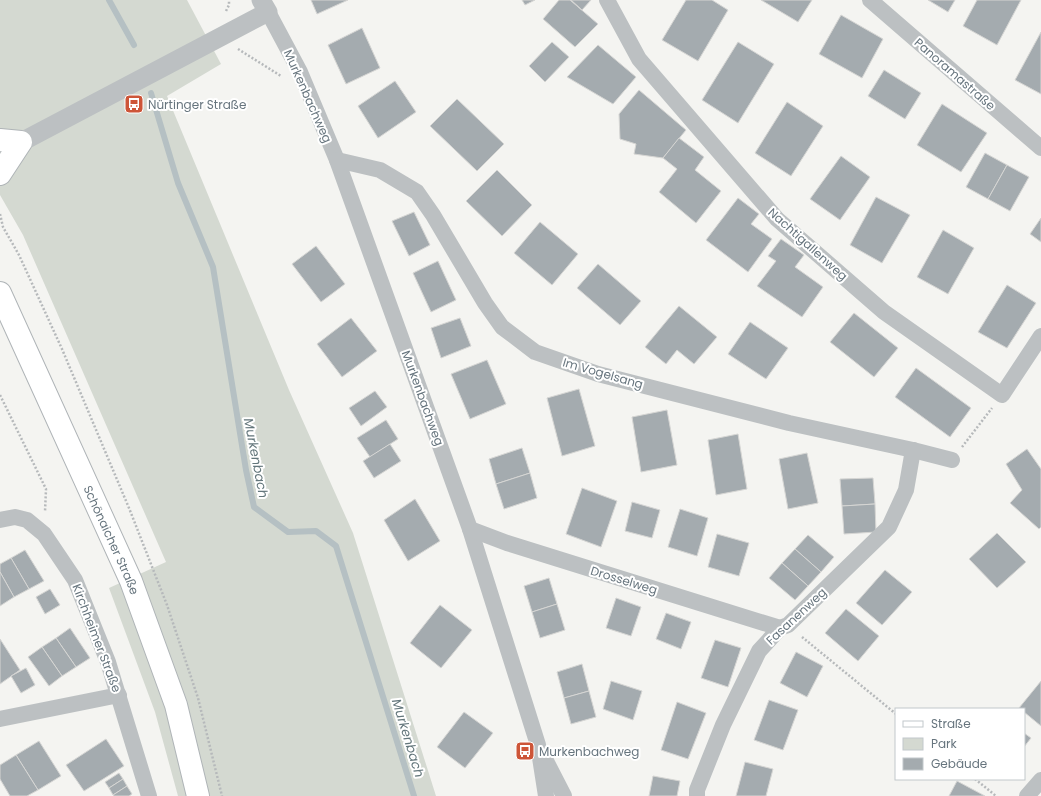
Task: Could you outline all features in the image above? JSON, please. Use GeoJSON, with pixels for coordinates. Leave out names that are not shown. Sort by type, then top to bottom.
{"type":"FeatureCollection","features":[{"type":"Feature","properties":{"kind":"main road"},"geometry":{"type":"LineString","coordinates":[[0,140],[21,142],[0,174]]}},
{"type":"Feature","properties":{"kind":"main road","name":"Schönaicher Straße"},"geometry":{"type":"LineString","coordinates":[[0,293],[131,581],[176,705],[198,796]]}},
{"type":"Feature","properties":{"kind":"street","name":"Nachtigallenweg"},"geometry":{"type":"LineString","coordinates":[[607,0],[639,59],[777,219],[884,312],[1002,395]]}},
{"type":"Feature","properties":{"kind":"street","name":"Panoramastraße"},"geometry":{"type":"LineString","coordinates":[[870,0],[1041,148]]}},
{"type":"Feature","properties":{"kind":"street","name":"Murkenbachweg"},"geometry":{"type":"LineString","coordinates":[[0,154],[227,34],[265,6],[300,72],[337,160],[470,529],[538,745],[546,796]]}},
{"type":"Feature","properties":{"kind":"street","name":"Im Vogelsang"},"geometry":{"type":"LineString","coordinates":[[337,160],[380,170],[417,192],[433,215],[485,302],[502,326],[535,352],[598,374],[789,423],[952,460]]}},
{"type":"Feature","properties":{"kind":"street"},"geometry":{"type":"LineString","coordinates":[[1002,395],[1041,336]]}},
{"type":"Feature","properties":{"kind":"street","name":"Fasanenweg"},"geometry":{"type":"LineString","coordinates":[[697,796],[697,790],[722,725],[759,651],[889,527],[906,490],[913,450]]}},
{"type":"Feature","properties":{"kind":"street","name":"Kirchheimer Straße"},"geometry":{"type":"LineString","coordinates":[[0,520],[14,517],[27,520],[44,534],[75,580],[108,662],[149,796]]}},
{"type":"Feature","properties":{"kind":"street","name":"Drosselweg"},"geometry":{"type":"LineString","coordinates":[[470,529],[507,544],[784,626]]}},
{"type":"Feature","properties":{"kind":"street"},"geometry":{"type":"LineString","coordinates":[[0,719],[119,695]]}},
{"type":"Feature","properties":{"kind":"street"},"geometry":{"type":"LineString","coordinates":[[538,745],[564,796]]}},
{"type":"Feature","properties":{"kind":"street"},"geometry":{"type":"LineString","coordinates":[[1031,795],[1041,780]]}},
{"type":"Feature","properties":{"kind":"path"},"geometry":{"type":"LineString","coordinates":[[227,34],[238,49],[285,79]]}},
{"type":"Feature","properties":{"kind":"path"},"geometry":{"type":"LineString","coordinates":[[0,214],[3,227],[18,255],[62,349],[129,508],[167,605],[198,698],[222,796]]}},
{"type":"Feature","properties":{"kind":"path"},"geometry":{"type":"LineString","coordinates":[[0,395],[46,489],[44,534]]}},
{"type":"Feature","properties":{"kind":"path"},"geometry":{"type":"LineString","coordinates":[[952,460],[1002,395]]}},
{"type":"Feature","properties":{"kind":"path"},"geometry":{"type":"LineString","coordinates":[[784,626],[895,713]]}},
{"type":"Feature","properties":{"kind":"path"},"geometry":{"type":"LineString","coordinates":[[976,780],[996,796]]}},
{"type":"Feature","properties":{"kind":"green space"},"geometry":{"type":"Polygon","coordinates":[[[0,0],[187,0],[221,64],[167,96],[289,390],[353,533],[436,796],[178,796],[155,712],[109,588],[166,562],[23,235],[0,195],[0,0]]]}},
{"type":"Feature","properties":{"kind":"building"},"geometry":{"type":"Polygon","coordinates":[[[311,0],[348,0],[317,14],[311,0]]]}},
{"type":"Feature","properties":{"kind":"building"},"geometry":{"type":"Polygon","coordinates":[[[522,0],[535,0],[525,5],[522,0]]]}},
{"type":"Feature","properties":{"kind":"building"},"geometry":{"type":"Polygon","coordinates":[[[559,0],[570,0],[598,24],[575,47],[543,19],[559,0]]]}},
{"type":"Feature","properties":{"kind":"building"},"geometry":{"type":"Polygon","coordinates":[[[571,0],[591,0],[582,10],[571,0]]]}},
{"type":"Feature","properties":{"kind":"building"},"geometry":{"type":"Polygon","coordinates":[[[686,0],[712,0],[728,10],[698,61],[662,40],[686,0]]]}},
{"type":"Feature","properties":{"kind":"building"},"geometry":{"type":"Polygon","coordinates":[[[761,0],[812,0],[798,22],[761,0]]]}},
{"type":"Feature","properties":{"kind":"building"},"geometry":{"type":"Polygon","coordinates":[[[928,0],[955,0],[948,12],[928,0]]]}},
{"type":"Feature","properties":{"kind":"building"},"geometry":{"type":"Polygon","coordinates":[[[977,0],[1021,0],[997,45],[963,26],[977,0]]]}},
{"type":"Feature","properties":{"kind":"building"},"geometry":{"type":"Polygon","coordinates":[[[841,15],[883,39],[862,78],[819,54],[841,15]]]}},
{"type":"Feature","properties":{"kind":"building"},"geometry":{"type":"Polygon","coordinates":[[[362,28],[380,68],[346,84],[328,45],[362,28]]]}},
{"type":"Feature","properties":{"kind":"building"},"geometry":{"type":"Polygon","coordinates":[[[1041,32],[1041,94],[1015,80],[1041,32]]]}},
{"type":"Feature","properties":{"kind":"building"},"geometry":{"type":"Polygon","coordinates":[[[552,42],[569,57],[545,82],[529,66],[552,42]]]}},
{"type":"Feature","properties":{"kind":"building"},"geometry":{"type":"Polygon","coordinates":[[[738,42],[774,64],[738,123],[702,100],[738,42]]]}},
{"type":"Feature","properties":{"kind":"building"},"geometry":{"type":"Polygon","coordinates":[[[598,45],[636,77],[613,104],[567,77],[598,45]]]}},
{"type":"Feature","properties":{"kind":"building"},"geometry":{"type":"Polygon","coordinates":[[[884,70],[921,93],[905,119],[868,96],[884,70]]]}},
{"type":"Feature","properties":{"kind":"building"},"geometry":{"type":"Polygon","coordinates":[[[395,81],[416,112],[378,138],[358,106],[395,81]]]}},
{"type":"Feature","properties":{"kind":"building"},"geometry":{"type":"Polygon","coordinates":[[[639,90],[686,130],[663,158],[634,154],[636,144],[620,139],[619,114],[639,90]]]}},
{"type":"Feature","properties":{"kind":"building"},"geometry":{"type":"Polygon","coordinates":[[[457,99],[504,144],[477,171],[430,126],[457,99]]]}},
{"type":"Feature","properties":{"kind":"building"},"geometry":{"type":"Polygon","coordinates":[[[787,102],[823,126],[791,176],[755,153],[787,102]]]}},
{"type":"Feature","properties":{"kind":"building"},"geometry":{"type":"Polygon","coordinates":[[[942,104],[987,133],[961,172],[917,145],[942,104]]]}},
{"type":"Feature","properties":{"kind":"building"},"geometry":{"type":"Polygon","coordinates":[[[679,138],[704,157],[695,170],[721,191],[696,223],[659,192],[677,169],[663,158],[679,138]]]}},
{"type":"Feature","properties":{"kind":"building"},"geometry":{"type":"Polygon","coordinates":[[[985,153],[1007,165],[988,199],[966,187],[985,153]]]}},
{"type":"Feature","properties":{"kind":"building"},"geometry":{"type":"Polygon","coordinates":[[[841,156],[870,177],[840,220],[810,199],[841,156]]]}},
{"type":"Feature","properties":{"kind":"building"},"geometry":{"type":"Polygon","coordinates":[[[1007,165],[1029,177],[1010,211],[988,199],[1007,165]]]}},
{"type":"Feature","properties":{"kind":"building"},"geometry":{"type":"Polygon","coordinates":[[[497,170],[532,205],[502,236],[466,201],[497,170]]]}},
{"type":"Feature","properties":{"kind":"building"},"geometry":{"type":"Polygon","coordinates":[[[876,197],[910,215],[882,263],[850,245],[876,197]]]}},
{"type":"Feature","properties":{"kind":"building"},"geometry":{"type":"Polygon","coordinates":[[[738,198],[759,214],[751,224],[772,239],[748,272],[706,240],[738,198]]]}},
{"type":"Feature","properties":{"kind":"building"},"geometry":{"type":"Polygon","coordinates":[[[414,212],[430,245],[409,256],[392,221],[414,212]]]}},
{"type":"Feature","properties":{"kind":"building"},"geometry":{"type":"Polygon","coordinates":[[[1041,218],[1041,242],[1030,234],[1041,218]]]}},
{"type":"Feature","properties":{"kind":"building"},"geometry":{"type":"Polygon","coordinates":[[[540,222],[578,254],[552,285],[514,253],[540,222]]]}},
{"type":"Feature","properties":{"kind":"building"},"geometry":{"type":"Polygon","coordinates":[[[943,230],[974,248],[948,294],[917,277],[943,230]]]}},
{"type":"Feature","properties":{"kind":"building"},"geometry":{"type":"Polygon","coordinates":[[[781,239],[804,255],[795,267],[823,287],[802,317],[757,286],[776,261],[768,256],[781,239]]]}},
{"type":"Feature","properties":{"kind":"building"},"geometry":{"type":"Polygon","coordinates":[[[316,246],[345,284],[321,302],[292,264],[316,246]]]}},
{"type":"Feature","properties":{"kind":"building"},"geometry":{"type":"Polygon","coordinates":[[[438,261],[456,300],[431,312],[413,273],[438,261]]]}},
{"type":"Feature","properties":{"kind":"building"},"geometry":{"type":"Polygon","coordinates":[[[598,264],[641,301],[620,325],[577,288],[598,264]]]}},
{"type":"Feature","properties":{"kind":"building"},"geometry":{"type":"Polygon","coordinates":[[[1007,285],[1036,303],[1007,348],[978,332],[1007,285]]]}},
{"type":"Feature","properties":{"kind":"building"},"geometry":{"type":"Polygon","coordinates":[[[679,306],[717,337],[694,364],[677,350],[666,364],[645,347],[679,306]]]}},
{"type":"Feature","properties":{"kind":"building"},"geometry":{"type":"Polygon","coordinates":[[[854,313],[898,348],[874,377],[830,342],[854,313]]]}},
{"type":"Feature","properties":{"kind":"building"},"geometry":{"type":"Polygon","coordinates":[[[351,318],[377,351],[342,377],[317,344],[351,318]]]}},
{"type":"Feature","properties":{"kind":"building"},"geometry":{"type":"Polygon","coordinates":[[[460,318],[471,346],[441,358],[431,328],[460,318]]]}},
{"type":"Feature","properties":{"kind":"building"},"geometry":{"type":"Polygon","coordinates":[[[750,322],[788,348],[766,379],[728,354],[750,322]]]}},
{"type":"Feature","properties":{"kind":"building"},"geometry":{"type":"Polygon","coordinates":[[[487,360],[506,404],[470,419],[451,374],[487,360]]]}},
{"type":"Feature","properties":{"kind":"building"},"geometry":{"type":"Polygon","coordinates":[[[916,368],[971,408],[950,437],[895,397],[916,368]]]}},
{"type":"Feature","properties":{"kind":"building"},"geometry":{"type":"Polygon","coordinates":[[[579,389],[595,446],[562,456],[547,398],[579,389]]]}},
{"type":"Feature","properties":{"kind":"building"},"geometry":{"type":"Polygon","coordinates":[[[375,391],[387,407],[361,426],[349,408],[375,391]]]}},
{"type":"Feature","properties":{"kind":"building"},"geometry":{"type":"Polygon","coordinates":[[[667,410],[677,465],[641,472],[632,417],[667,410]]]}},
{"type":"Feature","properties":{"kind":"building"},"geometry":{"type":"Polygon","coordinates":[[[386,420],[398,439],[370,457],[357,438],[386,420]]]}},
{"type":"Feature","properties":{"kind":"building"},"geometry":{"type":"Polygon","coordinates":[[[738,434],[747,489],[716,495],[708,440],[738,434]]]}},
{"type":"Feature","properties":{"kind":"building"},"geometry":{"type":"Polygon","coordinates":[[[390,444],[401,461],[374,478],[363,461],[390,444]]]}},
{"type":"Feature","properties":{"kind":"building"},"geometry":{"type":"Polygon","coordinates":[[[522,448],[530,473],[496,484],[489,459],[522,448]]]}},
{"type":"Feature","properties":{"kind":"building"},"geometry":{"type":"Polygon","coordinates":[[[1027,449],[1041,469],[1041,527],[1039,529],[1010,503],[1022,490],[1006,464],[1027,449]]]}},
{"type":"Feature","properties":{"kind":"building"},"geometry":{"type":"Polygon","coordinates":[[[807,453],[818,503],[788,509],[779,459],[807,453]]]}},
{"type":"Feature","properties":{"kind":"building"},"geometry":{"type":"Polygon","coordinates":[[[530,473],[537,498],[504,509],[496,484],[530,473]]]}},
{"type":"Feature","properties":{"kind":"building"},"geometry":{"type":"Polygon","coordinates":[[[873,478],[875,504],[842,506],[840,479],[873,478]]]}},
{"type":"Feature","properties":{"kind":"building"},"geometry":{"type":"Polygon","coordinates":[[[582,488],[617,501],[601,547],[566,534],[582,488]]]}},
{"type":"Feature","properties":{"kind":"building"},"geometry":{"type":"Polygon","coordinates":[[[415,499],[440,541],[408,561],[384,520],[415,499]]]}},
{"type":"Feature","properties":{"kind":"building"},"geometry":{"type":"Polygon","coordinates":[[[632,502],[660,510],[652,538],[625,531],[632,502]]]}},
{"type":"Feature","properties":{"kind":"building"},"geometry":{"type":"Polygon","coordinates":[[[875,504],[876,532],[844,534],[842,506],[875,504]]]}},
{"type":"Feature","properties":{"kind":"building"},"geometry":{"type":"Polygon","coordinates":[[[680,509],[708,518],[697,556],[668,547],[680,509]]]}},
{"type":"Feature","properties":{"kind":"building"},"geometry":{"type":"Polygon","coordinates":[[[997,533],[1026,562],[997,588],[969,559],[997,533]]]}},
{"type":"Feature","properties":{"kind":"building"},"geometry":{"type":"Polygon","coordinates":[[[717,534],[749,543],[739,576],[708,567],[717,534]]]}},
{"type":"Feature","properties":{"kind":"building"},"geometry":{"type":"Polygon","coordinates":[[[808,535],[834,557],[821,572],[795,549],[808,535]]]}},
{"type":"Feature","properties":{"kind":"building"},"geometry":{"type":"Polygon","coordinates":[[[795,549],[821,572],[808,586],[782,563],[795,549]]]}},
{"type":"Feature","properties":{"kind":"building"},"geometry":{"type":"Polygon","coordinates":[[[25,550],[44,581],[29,589],[11,558],[25,550]]]}},
{"type":"Feature","properties":{"kind":"building"},"geometry":{"type":"Polygon","coordinates":[[[11,558],[29,589],[14,597],[0,572],[0,564],[11,558]]]}},
{"type":"Feature","properties":{"kind":"building"},"geometry":{"type":"Polygon","coordinates":[[[782,563],[808,586],[795,600],[769,578],[782,563]]]}},
{"type":"Feature","properties":{"kind":"building"},"geometry":{"type":"Polygon","coordinates":[[[885,570],[912,592],[882,625],[856,603],[885,570]]]}},
{"type":"Feature","properties":{"kind":"building"},"geometry":{"type":"Polygon","coordinates":[[[0,572],[14,597],[0,606],[0,572]]]}},
{"type":"Feature","properties":{"kind":"building"},"geometry":{"type":"Polygon","coordinates":[[[549,578],[557,604],[532,612],[524,586],[549,578]]]}},
{"type":"Feature","properties":{"kind":"building"},"geometry":{"type":"Polygon","coordinates":[[[50,589],[60,605],[45,614],[36,597],[50,589]]]}},
{"type":"Feature","properties":{"kind":"building"},"geometry":{"type":"Polygon","coordinates":[[[616,598],[641,607],[631,636],[606,628],[616,598]]]}},
{"type":"Feature","properties":{"kind":"building"},"geometry":{"type":"Polygon","coordinates":[[[557,604],[565,630],[540,638],[532,612],[557,604]]]}},
{"type":"Feature","properties":{"kind":"building"},"geometry":{"type":"Polygon","coordinates":[[[440,605],[472,630],[441,668],[410,643],[440,605]]]}},
{"type":"Feature","properties":{"kind":"building"},"geometry":{"type":"Polygon","coordinates":[[[846,609],[879,636],[858,661],[825,633],[846,609]]]}},
{"type":"Feature","properties":{"kind":"building"},"geometry":{"type":"Polygon","coordinates":[[[666,613],[691,622],[681,649],[656,639],[666,613]]]}},
{"type":"Feature","properties":{"kind":"building"},"geometry":{"type":"Polygon","coordinates":[[[70,628],[90,658],[76,667],[56,638],[70,628]]]}},
{"type":"Feature","properties":{"kind":"building"},"geometry":{"type":"Polygon","coordinates":[[[56,638],[76,667],[62,676],[42,647],[56,638]]]}},
{"type":"Feature","properties":{"kind":"building"},"geometry":{"type":"Polygon","coordinates":[[[0,639],[20,670],[0,684],[0,639]]]}},
{"type":"Feature","properties":{"kind":"building"},"geometry":{"type":"Polygon","coordinates":[[[715,640],[741,648],[728,687],[701,678],[715,640]]]}},
{"type":"Feature","properties":{"kind":"building"},"geometry":{"type":"Polygon","coordinates":[[[42,647],[62,676],[49,686],[28,657],[42,647]]]}},
{"type":"Feature","properties":{"kind":"building"},"geometry":{"type":"Polygon","coordinates":[[[796,652],[823,666],[807,697],[780,683],[796,652]]]}},
{"type":"Feature","properties":{"kind":"building"},"geometry":{"type":"Polygon","coordinates":[[[582,664],[589,691],[564,698],[557,672],[582,664]]]}},
{"type":"Feature","properties":{"kind":"building"},"geometry":{"type":"Polygon","coordinates":[[[26,668],[35,685],[21,693],[11,676],[26,668]]]}},
{"type":"Feature","properties":{"kind":"building"},"geometry":{"type":"Polygon","coordinates":[[[611,681],[642,691],[633,720],[603,709],[611,681]]]}},
{"type":"Feature","properties":{"kind":"building"},"geometry":{"type":"Polygon","coordinates":[[[1041,681],[1041,726],[1025,713],[1025,708],[1019,708],[1041,681]]]}},
{"type":"Feature","properties":{"kind":"building"},"geometry":{"type":"Polygon","coordinates":[[[589,691],[596,717],[571,724],[564,698],[589,691]]]}},
{"type":"Feature","properties":{"kind":"building"},"geometry":{"type":"Polygon","coordinates":[[[769,700],[798,710],[783,750],[754,740],[769,700]]]}},
{"type":"Feature","properties":{"kind":"building"},"geometry":{"type":"Polygon","coordinates":[[[677,702],[706,713],[688,759],[661,750],[677,702]]]}},
{"type":"Feature","properties":{"kind":"building"},"geometry":{"type":"Polygon","coordinates":[[[464,712],[493,733],[465,768],[437,747],[464,712]]]}},
{"type":"Feature","properties":{"kind":"building"},"geometry":{"type":"Polygon","coordinates":[[[1025,734],[1031,738],[1025,746],[1025,734]]]}},
{"type":"Feature","properties":{"kind":"building"},"geometry":{"type":"Polygon","coordinates":[[[106,739],[124,766],[84,791],[66,765],[106,739]]]}},
{"type":"Feature","properties":{"kind":"building"},"geometry":{"type":"Polygon","coordinates":[[[39,741],[61,776],[38,790],[16,755],[39,741]]]}},
{"type":"Feature","properties":{"kind":"building"},"geometry":{"type":"Polygon","coordinates":[[[16,755],[38,790],[27,796],[10,796],[0,779],[0,765],[16,755]]]}},
{"type":"Feature","properties":{"kind":"building"},"geometry":{"type":"Polygon","coordinates":[[[745,762],[773,769],[766,796],[736,796],[745,762]]]}},
{"type":"Feature","properties":{"kind":"building"},"geometry":{"type":"Polygon","coordinates":[[[119,773],[123,779],[109,788],[105,782],[119,773]]]}},
{"type":"Feature","properties":{"kind":"building"},"geometry":{"type":"Polygon","coordinates":[[[653,776],[680,781],[677,796],[649,796],[653,776]]]}},
{"type":"Feature","properties":{"kind":"building"},"geometry":{"type":"Polygon","coordinates":[[[123,779],[127,786],[113,795],[109,788],[123,779]]]}},
{"type":"Feature","properties":{"kind":"building"},"geometry":{"type":"Polygon","coordinates":[[[957,781],[985,796],[949,796],[957,781]]]}},
{"type":"Feature","properties":{"kind":"building"},"geometry":{"type":"Polygon","coordinates":[[[127,786],[132,794],[129,796],[113,795],[127,786]]]}},
{"type":"Feature","properties":{"kind":"waterway","name":"Murkenbach"},"geometry":{"type":"LineString","coordinates":[[109,0],[134,45]]}},
{"type":"Feature","properties":{"kind":"waterway","name":"Murkenbach"},"geometry":{"type":"LineString","coordinates":[[151,93],[178,183],[213,267],[246,470],[254,507],[288,532],[316,531],[336,546],[414,796]]}},
{"type":"Feature","properties":{"kind":"place","name":"Nürtinger Straße"},"geometry":{"type":"Point","coordinates":[134,104]}},
{"type":"Feature","properties":{"kind":"place","name":"Murkenbachweg"},"geometry":{"type":"Point","coordinates":[525,751]}}]}
